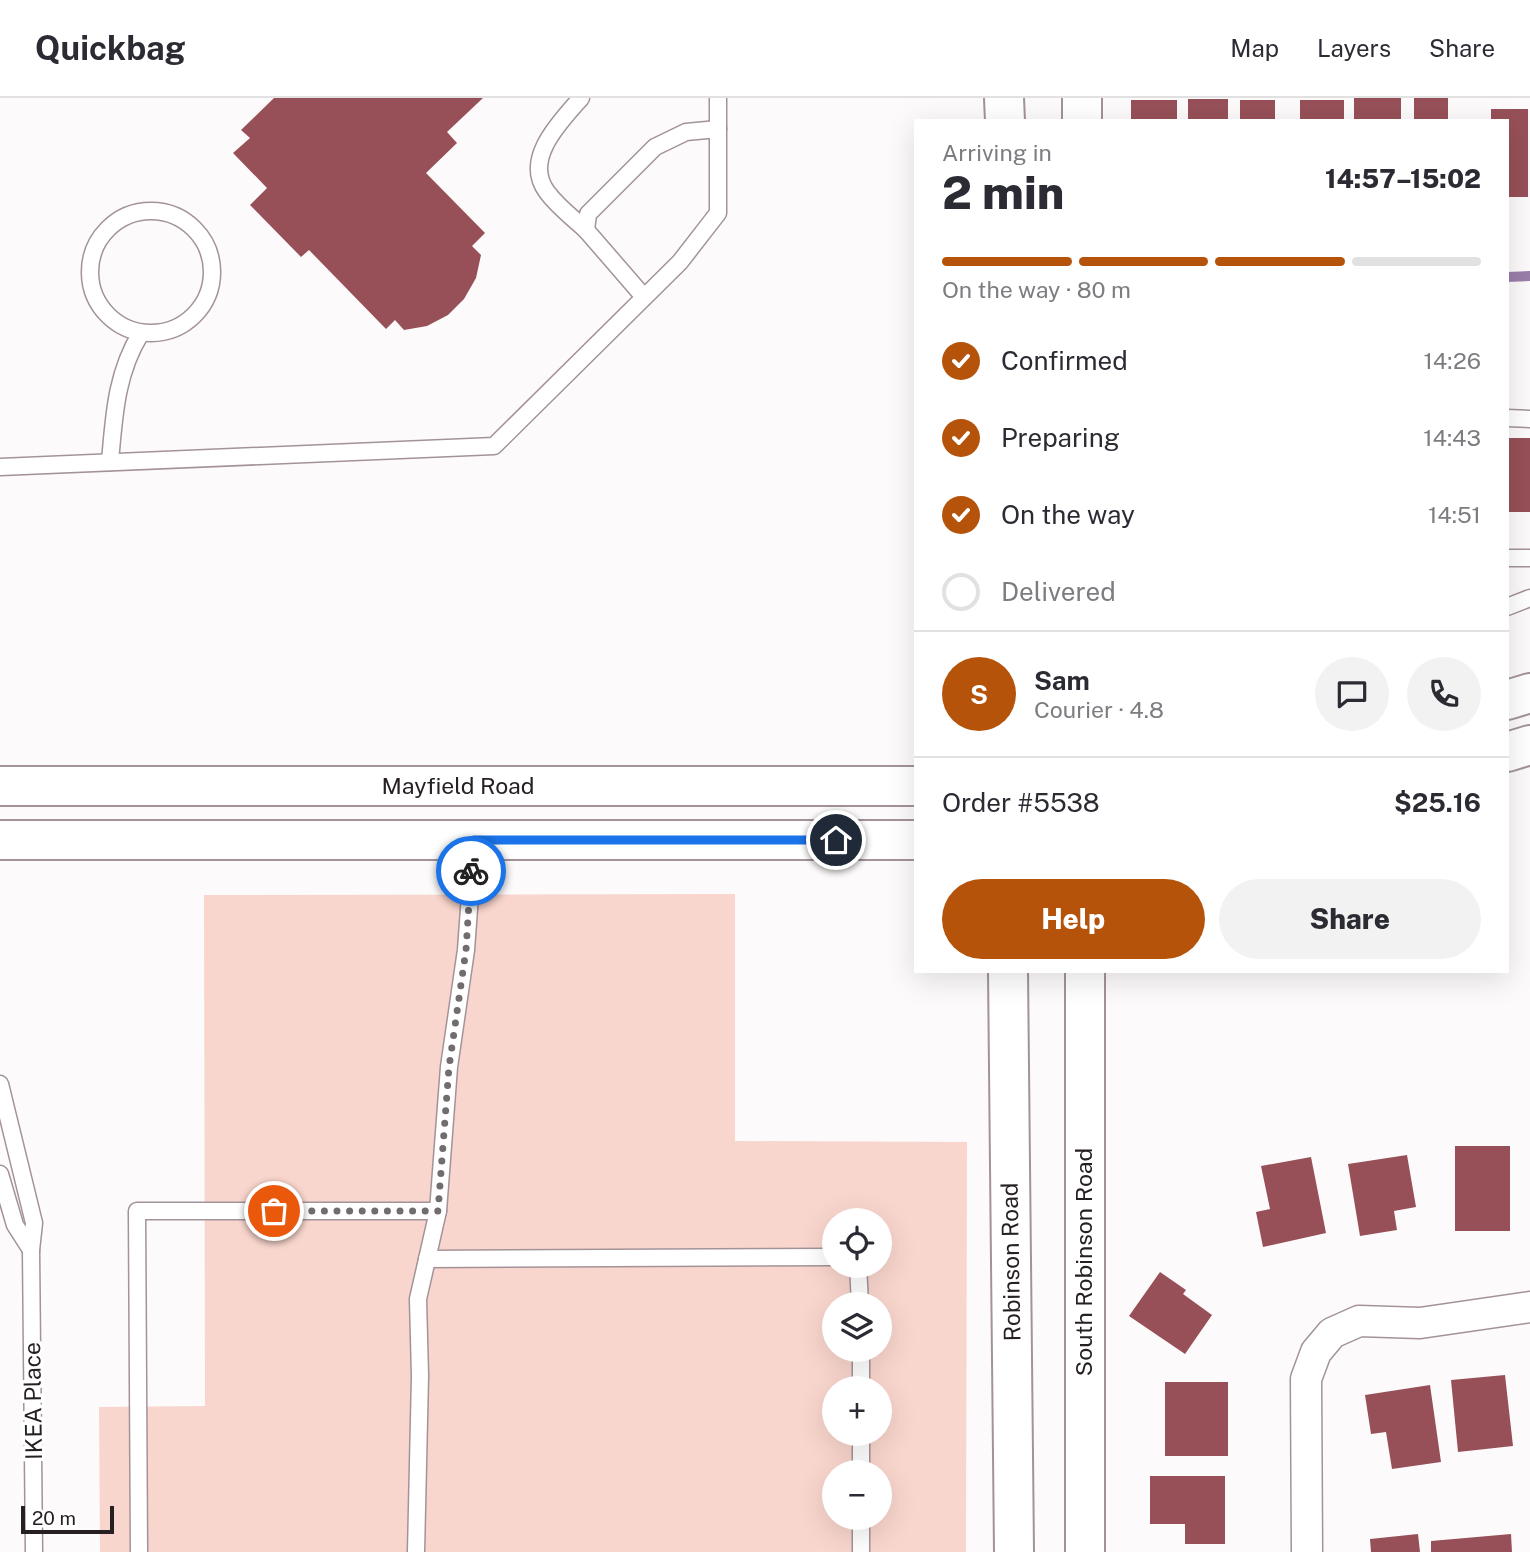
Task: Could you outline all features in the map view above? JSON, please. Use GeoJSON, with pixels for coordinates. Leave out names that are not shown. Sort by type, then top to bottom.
{"type":"FeatureCollection","features":[{"type":"Feature","properties":{"kind":"main road"},"geometry":{"type":"LineString","coordinates":[[1004,98],[1005,119]]}},
{"type":"Feature","properties":{"kind":"main road"},"geometry":{"type":"LineString","coordinates":[[1082,98],[1082,119]]}},
{"type":"Feature","properties":{"kind":"main road"},"geometry":{"type":"LineString","coordinates":[[1509,700],[1530,693]]}},
{"type":"Feature","properties":{"kind":"main road"},"geometry":{"type":"LineString","coordinates":[[1509,751],[1530,745]]}},
{"type":"Feature","properties":{"kind":"main road","name":"Mayfield Road"},"geometry":{"type":"LineString","coordinates":[[0,786],[914,786]]}},
{"type":"Feature","properties":{"kind":"main road"},"geometry":{"type":"LineString","coordinates":[[0,840],[914,840]]}},
{"type":"Feature","properties":{"kind":"main road","name":"Robinson Road"},"geometry":{"type":"LineString","coordinates":[[1009,973],[1014,1552]]}},
{"type":"Feature","properties":{"kind":"main road","name":"South Robinson Road"},"geometry":{"type":"LineString","coordinates":[[1085,973],[1085,1552]]}},
{"type":"Feature","properties":{"kind":"street"},"geometry":{"type":"LineString","coordinates":[[1307,1552],[1306,1379],[1316,1352],[1332,1333],[1359,1321],[1420,1323],[1530,1307]]}},
{"type":"Feature","properties":{"kind":"lane"},"geometry":{"type":"LineString","coordinates":[[581,98],[545,143],[540,160],[540,175],[545,190],[586,230],[645,297]]}},
{"type":"Feature","properties":{"kind":"lane"},"geometry":{"type":"LineString","coordinates":[[0,467],[494,446],[680,262],[718,213],[718,98]]}},
{"type":"Feature","properties":{"kind":"lane"},"geometry":{"type":"LineString","coordinates":[[586,230],[588,214],[654,147],[686,132],[718,129]]}},
{"type":"Feature","properties":{"kind":"lane"},"geometry":{"type":"LineString","coordinates":[[152,210],[172,214],[190,224],[204,239],[211,257],[213,278],[208,297],[197,314],[180,326],[161,333],[141,333],[122,326],[106,314],[95,297],[90,277],[91,257],[100,238],[114,223],[132,213],[152,210]]}},
{"type":"Feature","properties":{"kind":"lane"},"geometry":{"type":"LineString","coordinates":[[110,462],[116,393],[141,333]]}},
{"type":"Feature","properties":{"kind":"lane"},"geometry":{"type":"LineString","coordinates":[[1509,418],[1530,419]]}},
{"type":"Feature","properties":{"kind":"lane"},"geometry":{"type":"LineString","coordinates":[[1509,558],[1530,558]]}},
{"type":"Feature","properties":{"kind":"lane"},"geometry":{"type":"LineString","coordinates":[[1509,606],[1530,598]]}},
{"type":"Feature","properties":{"kind":"lane"},"geometry":{"type":"LineString","coordinates":[[416,1552],[420,1376],[418,1298],[438,1211],[449,1067],[466,950],[474,840]]}},
{"type":"Feature","properties":{"kind":"lane","name":"IKEA Place"},"geometry":{"type":"LineString","coordinates":[[0,1084],[34,1223],[31,1250],[34,1552]]}},
{"type":"Feature","properties":{"kind":"lane","name":"IKEA Place"},"geometry":{"type":"LineString","coordinates":[[0,1174],[15,1225],[31,1250]]}},
{"type":"Feature","properties":{"kind":"lane"},"geometry":{"type":"LineString","coordinates":[[139,1552],[137,1211],[438,1211]]}},
{"type":"Feature","properties":{"kind":"lane"},"geometry":{"type":"LineString","coordinates":[[427,1259],[822,1257]]}},
{"type":"Feature","properties":{"kind":"lane"},"geometry":{"type":"LineString","coordinates":[[861,1530],[861,1552]]}},
{"type":"Feature","properties":{"kind":"shaded area"},"geometry":{"type":"Polygon","coordinates":[[[735,894],[735,1141],[967,1142],[966,1552],[100,1552],[99,1407],[205,1406],[204,895],[735,894]]]}},
{"type":"Feature","properties":{"kind":"building"},"geometry":{"type":"Polygon","coordinates":[[[274,98],[483,98],[447,132],[457,143],[426,173],[485,233],[472,246],[481,255],[476,278],[464,299],[448,315],[427,326],[404,330],[395,320],[386,329],[309,250],[301,257],[250,205],[267,188],[233,153],[250,138],[241,130],[274,98]]]}},
{"type":"Feature","properties":{"kind":"building"},"geometry":{"type":"Polygon","coordinates":[[[1354,98],[1401,98],[1401,119],[1354,119],[1354,98]]]}},
{"type":"Feature","properties":{"kind":"building"},"geometry":{"type":"Polygon","coordinates":[[[1414,98],[1448,98],[1448,119],[1414,119],[1414,98]]]}},
{"type":"Feature","properties":{"kind":"building"},"geometry":{"type":"Polygon","coordinates":[[[1188,99],[1228,99],[1228,119],[1188,119],[1188,99]]]}},
{"type":"Feature","properties":{"kind":"building"},"geometry":{"type":"Polygon","coordinates":[[[1131,100],[1177,100],[1177,119],[1131,119],[1131,100]]]}},
{"type":"Feature","properties":{"kind":"building"},"geometry":{"type":"Polygon","coordinates":[[[1240,100],[1275,100],[1275,119],[1240,119],[1240,100]]]}},
{"type":"Feature","properties":{"kind":"building"},"geometry":{"type":"Polygon","coordinates":[[[1300,100],[1344,100],[1344,119],[1300,119],[1300,100]]]}},
{"type":"Feature","properties":{"kind":"building"},"geometry":{"type":"Polygon","coordinates":[[[1491,109],[1528,109],[1528,197],[1509,197],[1509,119],[1491,119],[1491,109]]]}},
{"type":"Feature","properties":{"kind":"building"},"geometry":{"type":"Polygon","coordinates":[[[1509,438],[1530,438],[1530,512],[1509,512],[1509,438]]]}},
{"type":"Feature","properties":{"kind":"building"},"geometry":{"type":"Polygon","coordinates":[[[1455,1146],[1510,1146],[1510,1231],[1455,1231],[1455,1146]]]}},
{"type":"Feature","properties":{"kind":"building"},"geometry":{"type":"Polygon","coordinates":[[[1407,1155],[1416,1207],[1394,1211],[1397,1230],[1360,1236],[1348,1164],[1407,1155]]]}},
{"type":"Feature","properties":{"kind":"building"},"geometry":{"type":"Polygon","coordinates":[[[1311,1157],[1326,1233],[1263,1247],[1256,1212],[1270,1209],[1261,1166],[1311,1157]]]}},
{"type":"Feature","properties":{"kind":"building"},"geometry":{"type":"Polygon","coordinates":[[[1160,1272],[1186,1290],[1183,1294],[1212,1315],[1185,1354],[1129,1316],[1160,1272]]]}},
{"type":"Feature","properties":{"kind":"building"},"geometry":{"type":"Polygon","coordinates":[[[1505,1375],[1513,1446],[1458,1452],[1451,1380],[1505,1375]]]}},
{"type":"Feature","properties":{"kind":"building"},"geometry":{"type":"Polygon","coordinates":[[[1165,1382],[1228,1382],[1228,1456],[1165,1456],[1165,1382]]]}},
{"type":"Feature","properties":{"kind":"building"},"geometry":{"type":"Polygon","coordinates":[[[1430,1385],[1441,1462],[1392,1469],[1386,1432],[1371,1434],[1365,1395],[1430,1385]]]}},
{"type":"Feature","properties":{"kind":"building"},"geometry":{"type":"Polygon","coordinates":[[[1150,1476],[1225,1476],[1225,1544],[1185,1544],[1185,1524],[1150,1524],[1150,1476]]]}},
{"type":"Feature","properties":{"kind":"building"},"geometry":{"type":"Polygon","coordinates":[[[1418,1534],[1420,1552],[1371,1552],[1370,1539],[1418,1534]]]}},
{"type":"Feature","properties":{"kind":"building"},"geometry":{"type":"Polygon","coordinates":[[[1511,1534],[1512,1552],[1431,1552],[1431,1541],[1511,1534]]]}},
{"type":"Feature","properties":{"kind":"waterway"},"geometry":{"type":"LineString","coordinates":[[1509,277],[1530,276]]}},
{"type":"Feature","properties":{"kind":"way so far"},"geometry":{"type":"LineString","coordinates":[[274,1211],[438,1211],[449,1067],[466,950],[471,871]]}},
{"type":"Feature","properties":{"kind":"route"},"geometry":{"type":"LineString","coordinates":[[471,871],[474,840],[836,840]]}}]}
